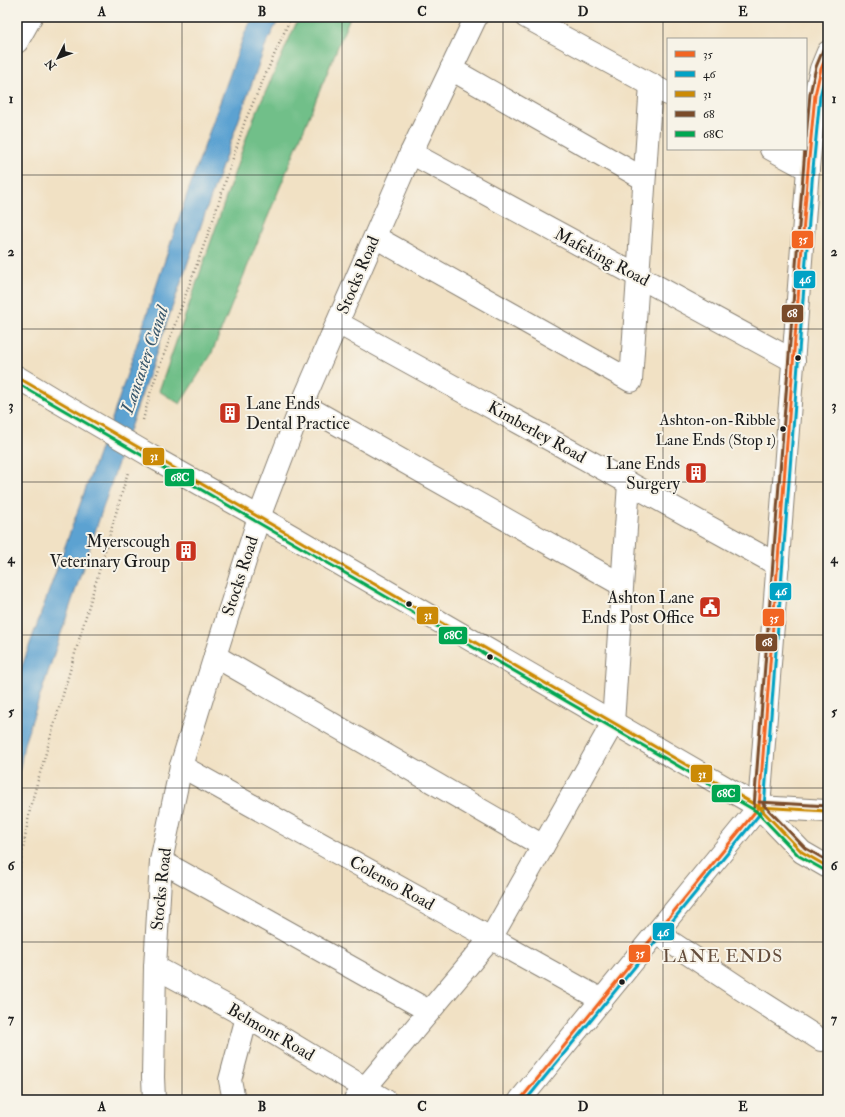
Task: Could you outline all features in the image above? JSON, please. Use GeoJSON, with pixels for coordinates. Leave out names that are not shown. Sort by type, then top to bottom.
{"type":"FeatureCollection","features":[{"type":"Feature","properties":{"kind":"main road"},"geometry":{"type":"LineString","coordinates":[[17,42],[31,17]]}},
{"type":"Feature","properties":{"kind":"main road","name":"Stocks Road"},"geometry":{"type":"LineString","coordinates":[[154,1100],[154,967],[161,861],[182,766],[259,517],[302,404],[411,153],[476,17]]}},
{"type":"Feature","properties":{"kind":"main road"},"geometry":{"type":"LineString","coordinates":[[375,237],[632,381],[644,179],[659,89],[526,17]]}},
{"type":"Feature","properties":{"kind":"main road"},"geometry":{"type":"LineString","coordinates":[[520,1100],[759,807],[808,169],[821,99],[821,68],[828,52]]}},
{"type":"Feature","properties":{"kind":"main road"},"geometry":{"type":"LineString","coordinates":[[451,69],[644,179]]}},
{"type":"Feature","properties":{"kind":"main road"},"geometry":{"type":"LineString","coordinates":[[773,150],[808,169]]}},
{"type":"Feature","properties":{"kind":"main road","name":"Mafeking Road"},"geometry":{"type":"LineString","coordinates":[[411,153],[794,361]]}},
{"type":"Feature","properties":{"kind":"main road","name":"Kimberley Road"},"geometry":{"type":"LineString","coordinates":[[338,323],[778,565]]}},
{"type":"Feature","properties":{"kind":"main road"},"geometry":{"type":"LineString","coordinates":[[17,377],[156,459],[259,517],[759,807],[802,852],[828,867]]}},
{"type":"Feature","properties":{"kind":"main road"},"geometry":{"type":"LineString","coordinates":[[302,404],[622,584]]}},
{"type":"Feature","properties":{"kind":"main road"},"geometry":{"type":"LineString","coordinates":[[360,1094],[491,938],[613,723],[629,483]]}},
{"type":"Feature","properties":{"kind":"main road"},"geometry":{"type":"LineString","coordinates":[[215,656],[543,846]]}},
{"type":"Feature","properties":{"kind":"main road","name":"Colenso Road"},"geometry":{"type":"LineString","coordinates":[[182,766],[602,1000]]}},
{"type":"Feature","properties":{"kind":"main road"},"geometry":{"type":"LineString","coordinates":[[759,807],[828,812]]}},
{"type":"Feature","properties":{"kind":"main road"},"geometry":{"type":"LineString","coordinates":[[161,861],[429,1011]]}},
{"type":"Feature","properties":{"kind":"main road"},"geometry":{"type":"LineString","coordinates":[[657,933],[821,1040]]}},
{"type":"Feature","properties":{"kind":"main road","name":"Belmont Road"},"geometry":{"type":"LineString","coordinates":[[154,967],[247,1017],[360,1094],[386,1100]]}},
{"type":"Feature","properties":{"kind":"main road"},"geometry":{"type":"LineString","coordinates":[[234,1100],[230,1080],[247,1017]]}},
{"type":"Feature","properties":{"kind":"green space"},"geometry":{"type":"Polygon","coordinates":[[[299,17],[350,17],[211,355],[180,404],[159,391],[250,127],[299,17]]]}},
{"type":"Feature","properties":{"kind":"water","name":"Lancaster Canal"},"geometry":{"type":"Polygon","coordinates":[[[253,17],[280,17],[266,44],[124,445],[24,744],[17,785],[17,680],[106,432],[108,431],[186,197],[244,35],[253,17]]]}},
{"type":"Feature","properties":{"kind":"transit line","name":"68"},"geometry":{"type":"LineString","coordinates":[[807,126],[810,94],[816,67],[823,50]]}},
{"type":"Feature","properties":{"kind":"transit line","name":"35"},"geometry":{"type":"LineString","coordinates":[[759,807],[808,169],[815,95],[821,69],[828,52]]}},
{"type":"Feature","properties":{"kind":"transit line","name":"46"},"geometry":{"type":"LineString","coordinates":[[764,807],[813,169],[820,96],[828,65]]}},
{"type":"Feature","properties":{"kind":"transit line","name":"68"},"geometry":{"type":"LineString","coordinates":[[754,807],[805,150]]}},
{"type":"Feature","properties":{"kind":"transit line","name":"31"},"geometry":{"type":"LineString","coordinates":[[17,377],[759,807],[802,852],[828,867]]}},
{"type":"Feature","properties":{"kind":"transit line","name":"68C"},"geometry":{"type":"LineString","coordinates":[[17,383],[756,811],[799,856],[826,871]]}},
{"type":"Feature","properties":{"kind":"transit line","name":"31"},"geometry":{"type":"LineString","coordinates":[[743,798],[759,807],[828,812]]}},
{"type":"Feature","properties":{"kind":"transit line","name":"68"},"geometry":{"type":"LineString","coordinates":[[759,802],[828,806]]}},
{"type":"Feature","properties":{"kind":"transit line","name":"68"},"geometry":{"type":"LineString","coordinates":[[763,804],[805,848],[828,861]]}},
{"type":"Feature","properties":{"kind":"transit line","name":"35"},"geometry":{"type":"LineString","coordinates":[[520,1100],[759,807]]}},
{"type":"Feature","properties":{"kind":"transit line","name":"46"},"geometry":{"type":"LineString","coordinates":[[526,1100],[763,810]]}},
{"type":"Feature","properties":{"kind":"place","name":"Lane Ends Dental Practice"},"geometry":{"type":"Point","coordinates":[230,413]}},
{"type":"Feature","properties":{"kind":"place","name":"Ashton-on-Ribble Lane Ends (Stop 1)"},"geometry":{"type":"Point","coordinates":[783,429]}},
{"type":"Feature","properties":{"kind":"place","name":"Lane Ends Surgery"},"geometry":{"type":"Point","coordinates":[696,473]}},
{"type":"Feature","properties":{"kind":"place","name":"Myerscough Veterinary Group"},"geometry":{"type":"Point","coordinates":[186,551]}},
{"type":"Feature","properties":{"kind":"place","name":"Ashton Lane Ends Post Office"},"geometry":{"type":"Point","coordinates":[710,607]}},
{"type":"Feature","properties":{"kind":"district","name":"LANE ENDS"},"geometry":{"type":"Point","coordinates":[723,956]}}]}
